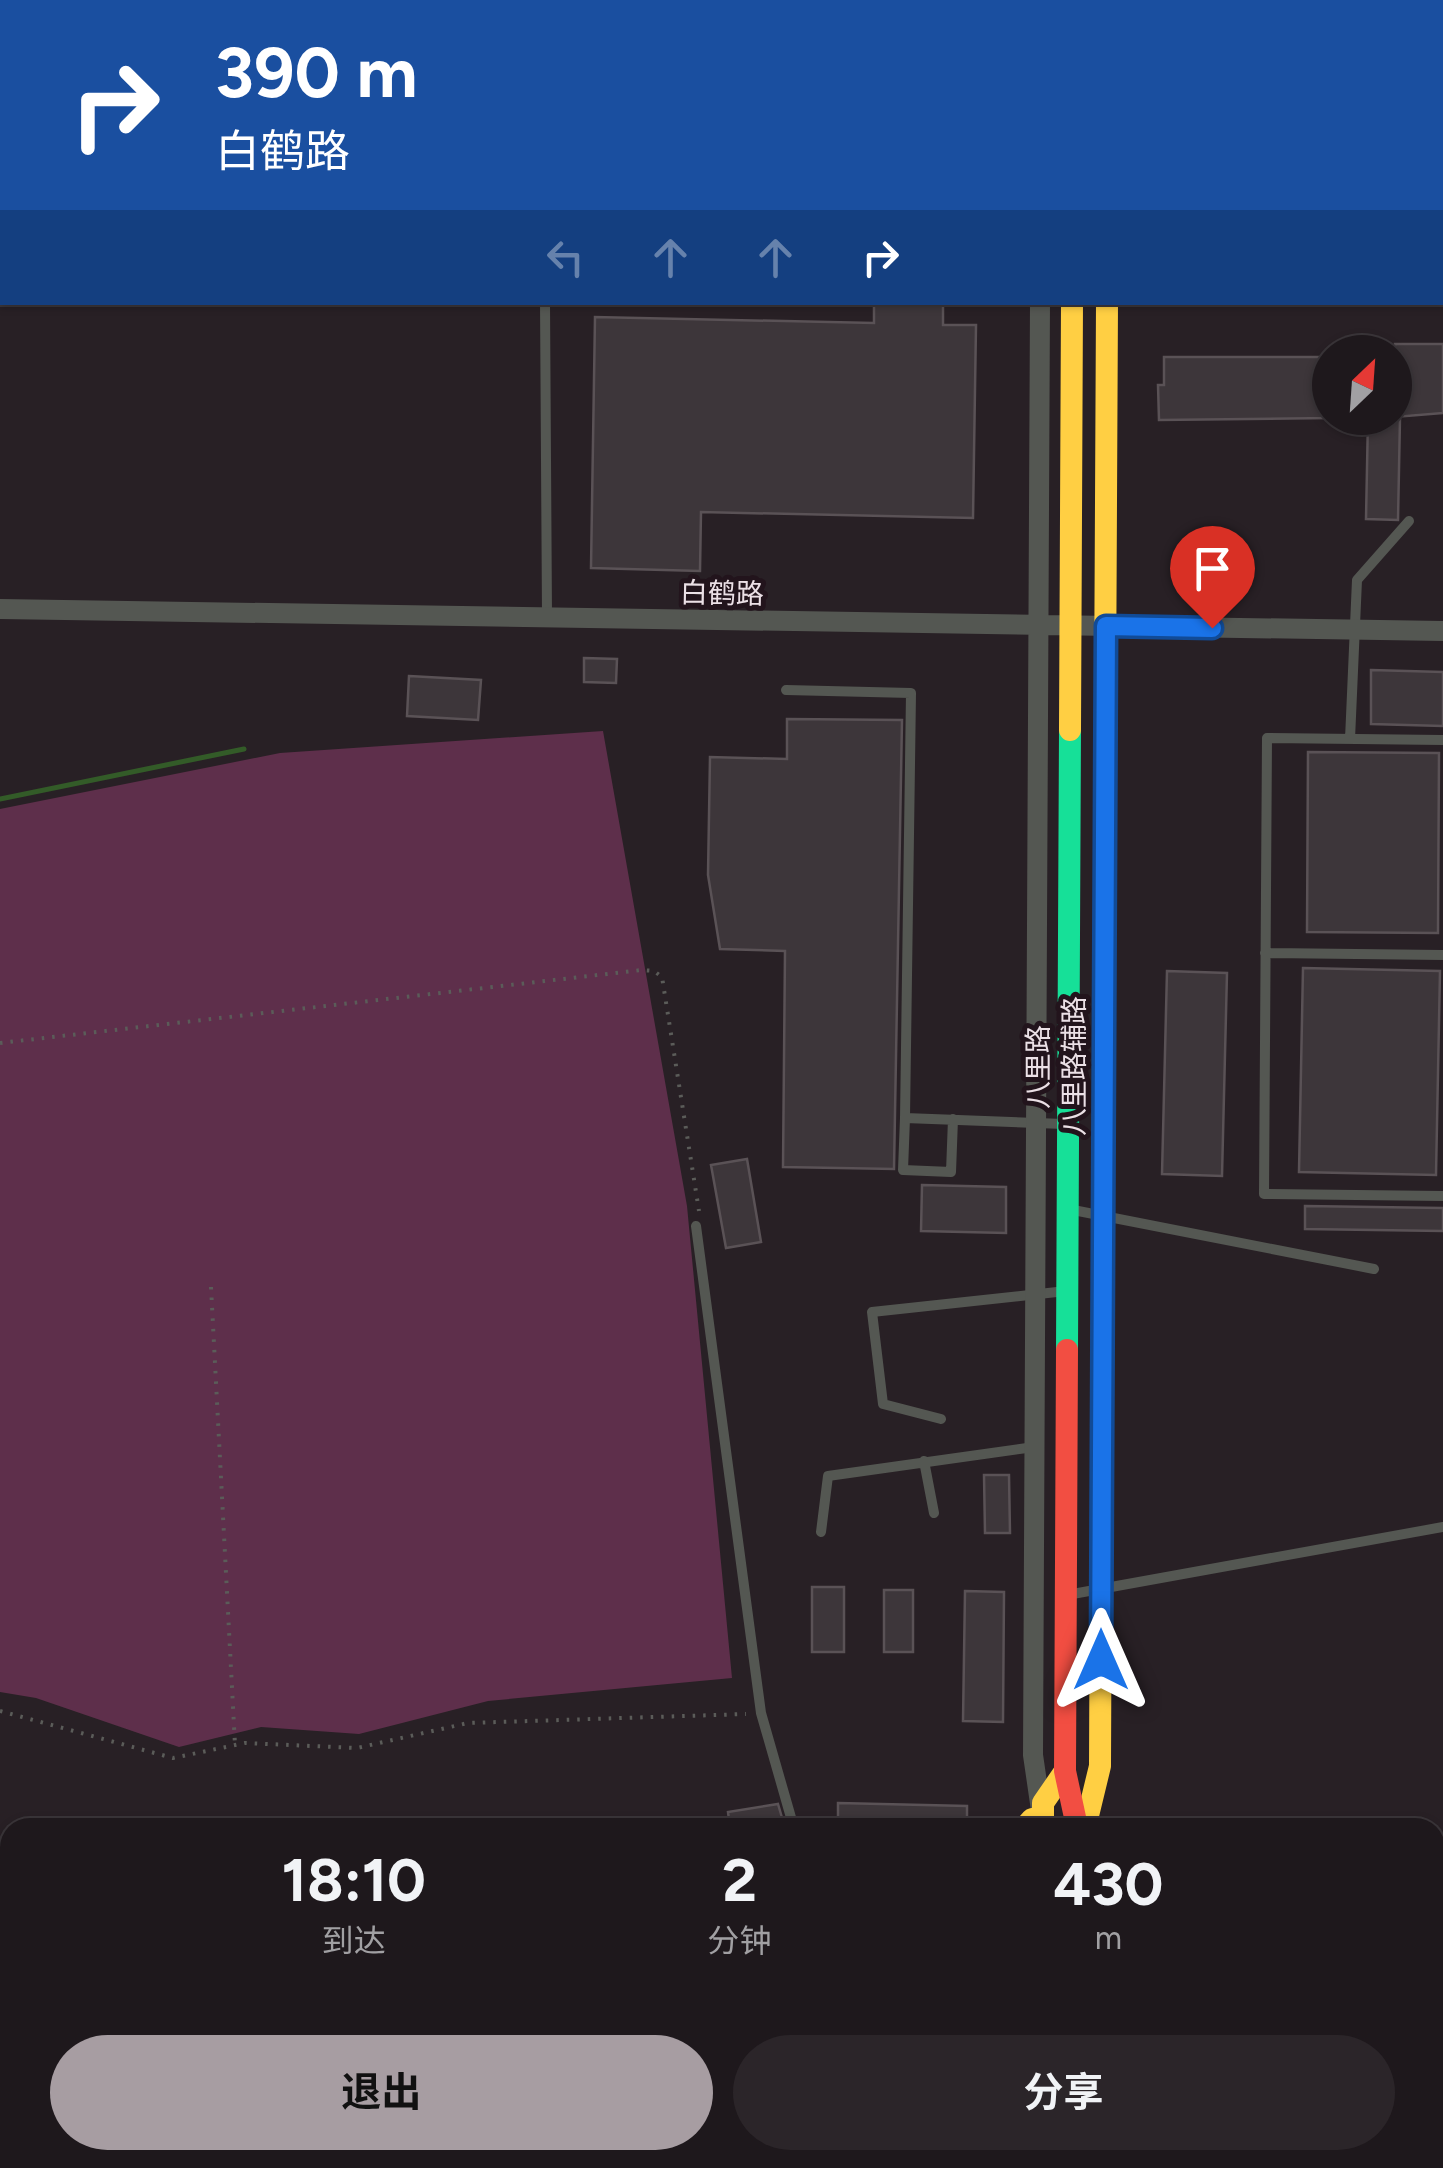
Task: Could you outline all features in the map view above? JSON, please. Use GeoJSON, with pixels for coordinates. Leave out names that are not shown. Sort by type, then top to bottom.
{"type":"FeatureCollection","features":[{"type":"Feature","properties":{"kind":"main road","name":"八里路"},"geometry":{"type":"LineString","coordinates":[[1072,305],[1065,1771],[1075,1818]]}},
{"type":"Feature","properties":{"kind":"main road","name":"八里路辅路"},"geometry":{"type":"LineString","coordinates":[[1087,1818],[1100,1766],[1107,305]]}},
{"type":"Feature","properties":{"kind":"main road"},"geometry":{"type":"LineString","coordinates":[[1036,1818],[1065,1771]]}},
{"type":"Feature","properties":{"kind":"street","name":"八里路辅路"},"geometry":{"type":"LineString","coordinates":[[1034,1818],[1040,305]]}},
{"type":"Feature","properties":{"kind":"street","name":"白鹤路"},"geometry":{"type":"LineString","coordinates":[[0,609],[1443,631]]}},
{"type":"Feature","properties":{"kind":"lane"},"geometry":{"type":"LineString","coordinates":[[545,305],[547,617]]}},
{"type":"Feature","properties":{"kind":"lane"},"geometry":{"type":"LineString","coordinates":[[1350,739],[1357,580],[1410,521]]}},
{"type":"Feature","properties":{"kind":"lane"},"geometry":{"type":"LineString","coordinates":[[786,690],[911,693],[903,1170],[952,1172],[953,1120]]}},
{"type":"Feature","properties":{"kind":"lane"},"geometry":{"type":"LineString","coordinates":[[1443,740],[1267,738],[1264,1194],[1443,1196]]}},
{"type":"Feature","properties":{"kind":"lane"},"geometry":{"type":"LineString","coordinates":[[1265,953],[1443,955]]}},
{"type":"Feature","properties":{"kind":"lane"},"geometry":{"type":"LineString","coordinates":[[905,1118],[1068,1124]]}},
{"type":"Feature","properties":{"kind":"lane"},"geometry":{"type":"LineString","coordinates":[[1068,1209],[1374,1269]]}},
{"type":"Feature","properties":{"kind":"lane"},"geometry":{"type":"LineString","coordinates":[[696,1226],[761,1714],[791,1818]]}},
{"type":"Feature","properties":{"kind":"lane"},"geometry":{"type":"LineString","coordinates":[[941,1420],[884,1404],[872,1312],[1067,1291]]}},
{"type":"Feature","properties":{"kind":"lane"},"geometry":{"type":"LineString","coordinates":[[821,1532],[828,1476],[1034,1447]]}},
{"type":"Feature","properties":{"kind":"lane"},"geometry":{"type":"LineString","coordinates":[[924,1461],[934,1513]]}},
{"type":"Feature","properties":{"kind":"lane"},"geometry":{"type":"LineString","coordinates":[[1066,1595],[1443,1527]]}},
{"type":"Feature","properties":{"kind":"path"},"geometry":{"type":"LineString","coordinates":[[0,1043],[654,971],[662,977],[699,1212],[696,1226]]}},
{"type":"Feature","properties":{"kind":"path"},"geometry":{"type":"LineString","coordinates":[[211,1287],[235,1745]]}},
{"type":"Feature","properties":{"kind":"path"},"geometry":{"type":"LineString","coordinates":[[0,1711],[174,1758],[235,1745],[356,1748],[468,1723],[761,1714]]}},
{"type":"Feature","properties":{"kind":"shaded area"},"geometry":{"type":"Polygon","coordinates":[[[603,731],[687,1206],[732,1678],[488,1701],[359,1734],[261,1727],[179,1747],[36,1698],[0,1692],[0,809],[280,753],[603,731]]]}},
{"type":"Feature","properties":{"kind":"building"},"geometry":{"type":"Polygon","coordinates":[[[874,305],[943,305],[943,325],[976,325],[973,518],[701,512],[700,571],[591,568],[595,317],[874,323],[874,305]]]}},
{"type":"Feature","properties":{"kind":"building"},"geometry":{"type":"Polygon","coordinates":[[[1412,344],[1443,344],[1443,413],[1412,416],[1412,344]]]}},
{"type":"Feature","properties":{"kind":"building"},"geometry":{"type":"Polygon","coordinates":[[[1164,357],[1312,357],[1312,418],[1159,420],[1158,385],[1164,385],[1164,357]]]}},
{"type":"Feature","properties":{"kind":"building"},"geometry":{"type":"Polygon","coordinates":[[[1368,435],[1400,435],[1398,520],[1366,519],[1368,435]]]}},
{"type":"Feature","properties":{"kind":"building"},"geometry":{"type":"Polygon","coordinates":[[[584,658],[617,659],[616,683],[584,682],[584,658]]]}},
{"type":"Feature","properties":{"kind":"building"},"geometry":{"type":"Polygon","coordinates":[[[1371,670],[1443,672],[1443,726],[1371,724],[1371,670]]]}},
{"type":"Feature","properties":{"kind":"building"},"geometry":{"type":"Polygon","coordinates":[[[409,676],[481,680],[478,720],[407,716],[409,676]]]}},
{"type":"Feature","properties":{"kind":"building"},"geometry":{"type":"Polygon","coordinates":[[[787,719],[902,720],[894,1169],[783,1167],[785,951],[720,949],[708,875],[710,757],[787,759],[787,719]]]}},
{"type":"Feature","properties":{"kind":"building"},"geometry":{"type":"Polygon","coordinates":[[[1308,752],[1439,753],[1438,933],[1307,932],[1308,752]]]}},
{"type":"Feature","properties":{"kind":"building"},"geometry":{"type":"Polygon","coordinates":[[[1303,968],[1440,971],[1436,1175],[1299,1172],[1303,968]]]}},
{"type":"Feature","properties":{"kind":"building"},"geometry":{"type":"Polygon","coordinates":[[[1167,971],[1227,973],[1222,1176],[1162,1174],[1167,971]]]}},
{"type":"Feature","properties":{"kind":"building"},"geometry":{"type":"Polygon","coordinates":[[[747,1159],[761,1242],[726,1248],[711,1165],[747,1159]]]}},
{"type":"Feature","properties":{"kind":"building"},"geometry":{"type":"Polygon","coordinates":[[[922,1185],[1006,1187],[1006,1233],[921,1231],[922,1185]]]}},
{"type":"Feature","properties":{"kind":"building"},"geometry":{"type":"Polygon","coordinates":[[[1305,1206],[1443,1208],[1443,1231],[1305,1229],[1305,1206]]]}},
{"type":"Feature","properties":{"kind":"building"},"geometry":{"type":"Polygon","coordinates":[[[984,1475],[1009,1475],[1010,1533],[985,1533],[984,1475]]]}},
{"type":"Feature","properties":{"kind":"building"},"geometry":{"type":"Polygon","coordinates":[[[812,1587],[844,1587],[844,1652],[812,1652],[812,1587]]]}},
{"type":"Feature","properties":{"kind":"building"},"geometry":{"type":"Polygon","coordinates":[[[884,1590],[913,1590],[913,1652],[884,1652],[884,1590]]]}},
{"type":"Feature","properties":{"kind":"building"},"geometry":{"type":"Polygon","coordinates":[[[965,1591],[1004,1592],[1003,1722],[963,1721],[965,1591]]]}},
{"type":"Feature","properties":{"kind":"building"},"geometry":{"type":"Polygon","coordinates":[[[838,1803],[967,1806],[967,1818],[838,1818],[838,1803]]]}},
{"type":"Feature","properties":{"kind":"building"},"geometry":{"type":"Polygon","coordinates":[[[778,1804],[782,1818],[729,1818],[728,1812],[778,1804]]]}},
{"type":"Feature","properties":{"kind":"waterway"},"geometry":{"type":"LineString","coordinates":[[0,799],[244,749]]}},
{"type":"Feature","properties":{"kind":"traffic: fast"},"geometry":{"type":"LineString","coordinates":[[1067,1350],[1070,730]]}},
{"type":"Feature","properties":{"kind":"traffic: slow"},"geometry":{"type":"LineString","coordinates":[[1070,730],[1072,305]]}},
{"type":"Feature","properties":{"kind":"traffic: slow"},"geometry":{"type":"LineString","coordinates":[[1105,701],[1107,305]]}},
{"type":"Feature","properties":{"kind":"traffic: slow"},"geometry":{"type":"LineString","coordinates":[[1087,1818],[1100,1766],[1102,1298]]}},
{"type":"Feature","properties":{"kind":"traffic: slow"},"geometry":{"type":"LineString","coordinates":[[1038,1818],[1043,1817],[1043,1803],[1065,1771]]}},
{"type":"Feature","properties":{"kind":"traffic: jam"},"geometry":{"type":"LineString","coordinates":[[1102,1298],[1105,701]]}},
{"type":"Feature","properties":{"kind":"traffic: jam"},"geometry":{"type":"LineString","coordinates":[[1067,1350],[1065,1771],[1075,1818]]}},
{"type":"Feature","properties":{"kind":"route"},"geometry":{"type":"LineString","coordinates":[[1101,1660],[1106,626],[1212,628]]}}]}
